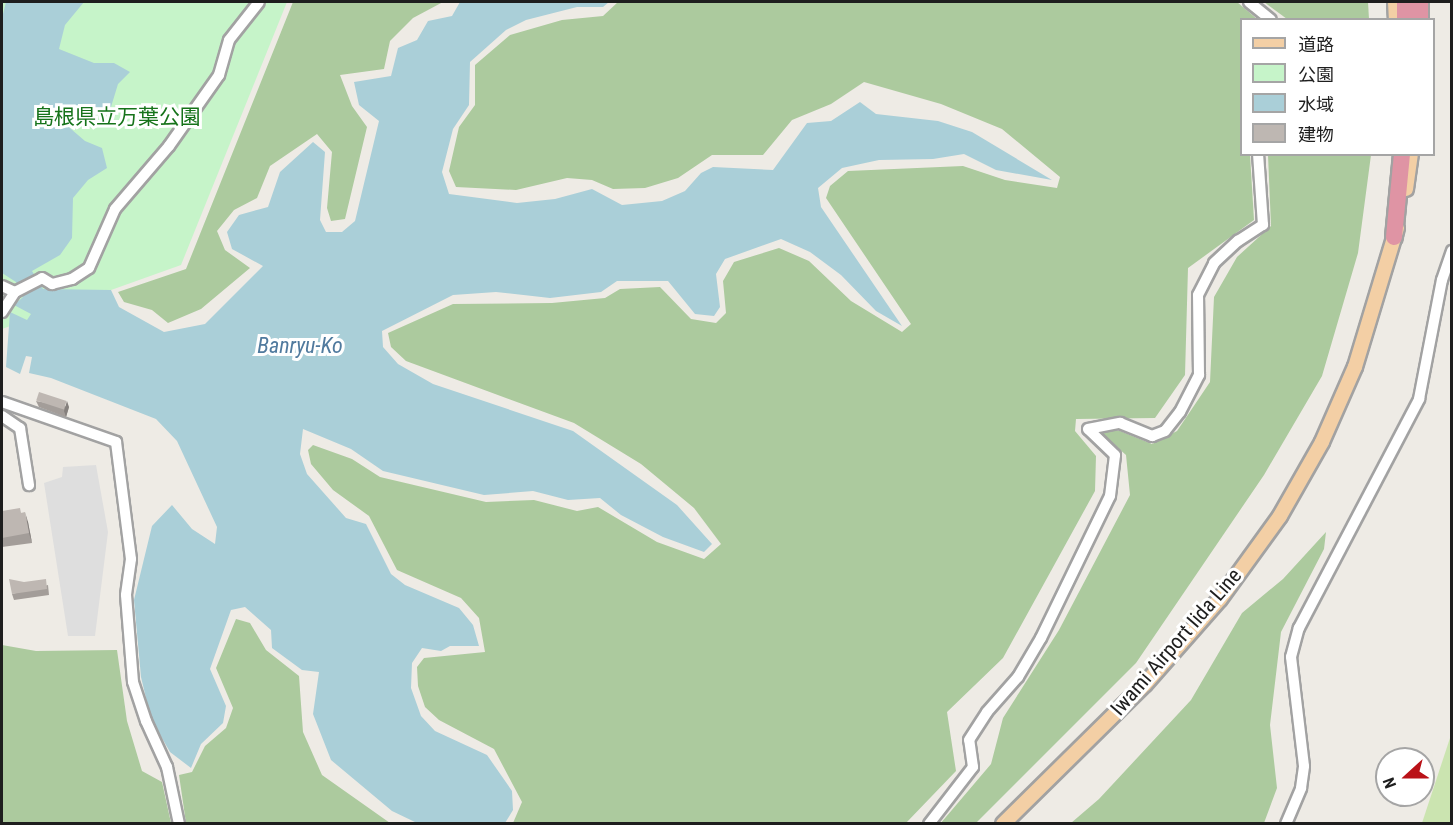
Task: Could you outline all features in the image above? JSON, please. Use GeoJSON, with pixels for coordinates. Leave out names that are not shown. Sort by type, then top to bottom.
{"type":"FeatureCollection","features":[{"type":"Feature","properties":{"kind":"highway"},"geometry":{"type":"LineString","coordinates":[[1405,2],[1405,18]]}},
{"type":"Feature","properties":{"kind":"highway"},"geometry":{"type":"LineString","coordinates":[[1420,2],[1421,18]]}},
{"type":"Feature","properties":{"kind":"highway"},"geometry":{"type":"LineString","coordinates":[[1394,237],[1402,156]]}},
{"type":"Feature","properties":{"kind":"main road"},"geometry":{"type":"LineString","coordinates":[[1395,2],[1396,18]]}},
{"type":"Feature","properties":{"kind":"main road"},"geometry":{"type":"LineString","coordinates":[[1421,18],[1425,2]]}},
{"type":"Feature","properties":{"kind":"main road","name":"Iwami Airport Iida Line"},"geometry":{"type":"LineString","coordinates":[[1394,237],[1396,156]]}},
{"type":"Feature","properties":{"kind":"main road","name":"Iwami Airport Iida Line"},"geometry":{"type":"LineString","coordinates":[[1003,824],[1145,684],[1220,599],[1280,516],[1322,442],[1355,367],[1403,209],[1411,156]]}},
{"type":"Feature","properties":{"kind":"street"},"geometry":{"type":"LineString","coordinates":[[2,312],[15,292],[42,278],[52,284],[72,279],[89,268],[115,209],[169,146],[219,75],[229,40],[259,2]]}},
{"type":"Feature","properties":{"kind":"street"},"geometry":{"type":"LineString","coordinates":[[1249,2],[1269,18]]}},
{"type":"Feature","properties":{"kind":"street"},"geometry":{"type":"LineString","coordinates":[[929,824],[974,767],[969,740],[987,712],[1018,677],[1041,638],[1110,496],[1115,455],[1088,429],[1120,423],[1152,436],[1165,431],[1180,412],[1199,375],[1198,295],[1214,263],[1238,241],[1263,225],[1258,156]]}},
{"type":"Feature","properties":{"kind":"street"},"geometry":{"type":"LineString","coordinates":[[1286,824],[1301,788],[1304,766],[1291,657],[1299,628],[1419,399],[1442,280],[1452,251]]}},
{"type":"Feature","properties":{"kind":"street"},"geometry":{"type":"LineString","coordinates":[[2,286],[15,292]]}},
{"type":"Feature","properties":{"kind":"street"},"geometry":{"type":"LineString","coordinates":[[2,402],[116,442],[131,559],[126,595],[134,682],[146,721],[167,767],[179,824]]}},
{"type":"Feature","properties":{"kind":"street"},"geometry":{"type":"LineString","coordinates":[[2,416],[20,428],[29,485]]}},
{"type":"Feature","properties":{"kind":"green space","name":"島根県立万葉公園"},"geometry":{"type":"Polygon","coordinates":[[[2,2],[287,2],[181,265],[2,329],[2,2]]]}},
{"type":"Feature","properties":{"kind":"green space"},"geometry":{"type":"Polygon","coordinates":[[[293,2],[443,2],[413,18],[390,41],[384,69],[340,75],[352,106],[367,127],[345,219],[331,221],[327,208],[332,152],[317,134],[270,166],[257,198],[234,210],[217,231],[225,250],[250,268],[201,309],[168,323],[152,310],[124,302],[118,292],[186,269],[293,2]]]}},
{"type":"Feature","properties":{"kind":"green space"},"geometry":{"type":"Polygon","coordinates":[[[618,2],[1237,2],[1256,18],[1240,18],[1240,156],[1250,156],[1254,220],[1188,268],[1185,375],[1155,418],[1076,419],[1075,431],[1096,456],[1095,491],[1003,658],[947,712],[956,771],[906,823],[513,823],[522,802],[494,749],[439,720],[425,707],[418,686],[417,667],[424,658],[485,652],[479,618],[461,598],[397,570],[369,516],[333,490],[311,464],[308,450],[313,445],[352,459],[380,477],[486,502],[534,500],[577,511],[598,507],[657,542],[704,559],[721,544],[694,508],[641,464],[574,423],[406,361],[391,347],[388,333],[453,304],[552,303],[605,298],[620,289],[660,287],[691,319],[716,323],[726,313],[723,281],[734,262],[779,248],[809,261],[851,301],[902,332],[911,324],[826,198],[830,186],[848,171],[963,166],[1005,180],[1057,188],[1060,177],[1002,129],[941,104],[864,82],[831,104],[792,120],[763,155],[712,155],[678,178],[645,188],[613,189],[592,180],[567,178],[516,190],[456,187],[449,171],[459,127],[475,105],[475,65],[510,35],[562,20],[603,16],[618,2]]]}},
{"type":"Feature","properties":{"kind":"green space"},"geometry":{"type":"Polygon","coordinates":[[[1264,2],[1368,2],[1369,18],[1286,18],[1264,2]]]}},
{"type":"Feature","properties":{"kind":"green space"},"geometry":{"type":"Polygon","coordinates":[[[1268,156],[1371,156],[1358,253],[1322,376],[1264,475],[1136,663],[976,823],[940,824],[991,764],[1003,718],[1059,630],[1130,495],[1126,455],[1099,431],[1120,431],[1152,444],[1177,431],[1210,382],[1214,297],[1237,257],[1271,226],[1268,156]]]}},
{"type":"Feature","properties":{"kind":"green space"},"geometry":{"type":"Polygon","coordinates":[[[1326,532],[1324,549],[1281,632],[1270,725],[1277,788],[1264,823],[1071,823],[1099,799],[1191,700],[1242,613],[1283,579],[1326,532]]]}},
{"type":"Feature","properties":{"kind":"green space"},"geometry":{"type":"Polygon","coordinates":[[[236,619],[250,623],[266,650],[299,676],[303,732],[322,775],[390,823],[186,823],[179,775],[192,772],[205,746],[226,728],[233,708],[216,668],[236,619]]]}},
{"type":"Feature","properties":{"kind":"green space"},"geometry":{"type":"Polygon","coordinates":[[[2,645],[36,651],[117,650],[127,721],[142,771],[162,782],[171,823],[2,823],[2,645]]]}},
{"type":"Feature","properties":{"kind":"green space"},"geometry":{"type":"Polygon","coordinates":[[[1451,735],[1451,823],[1422,823],[1427,807],[1435,807],[1435,784],[1451,735]]]}},
{"type":"Feature","properties":{"kind":"shaded area"},"geometry":{"type":"Polygon","coordinates":[[[96,465],[108,532],[95,636],[68,636],[44,483],[62,477],[63,467],[96,465]]]}},
{"type":"Feature","properties":{"kind":"water","name":"Banryu-Ko"},"geometry":{"type":"Polygon","coordinates":[[[6,2],[84,2],[65,25],[59,49],[94,63],[114,63],[130,72],[118,84],[111,107],[64,123],[85,141],[102,148],[107,168],[88,180],[73,198],[72,238],[60,255],[32,271],[43,289],[111,290],[119,307],[164,332],[205,324],[263,266],[232,249],[227,232],[239,215],[268,207],[280,172],[313,142],[325,152],[320,220],[326,232],[342,232],[355,221],[379,121],[359,105],[354,82],[391,76],[398,48],[417,40],[428,21],[452,16],[460,2],[609,2],[603,7],[577,7],[526,20],[506,30],[470,62],[469,105],[453,129],[442,172],[449,194],[517,203],[555,199],[592,189],[622,205],[662,201],[685,191],[701,173],[713,167],[773,170],[807,123],[831,121],[860,102],[876,114],[938,121],[972,132],[1052,180],[996,170],[964,154],[933,159],[879,160],[842,168],[818,188],[821,207],[902,326],[876,311],[841,275],[810,252],[781,239],[725,259],[716,274],[720,307],[714,316],[695,314],[668,281],[617,281],[601,292],[550,298],[496,292],[453,295],[382,331],[383,347],[398,364],[433,384],[573,431],[677,505],[712,544],[704,552],[663,537],[621,515],[600,498],[568,500],[533,491],[484,495],[383,471],[351,449],[303,429],[300,454],[307,474],[346,518],[366,524],[391,574],[405,585],[459,608],[473,625],[479,646],[450,646],[441,651],[422,648],[412,663],[411,688],[421,716],[435,731],[487,755],[512,791],[513,810],[505,823],[417,823],[392,811],[331,760],[313,714],[319,672],[302,670],[272,648],[271,630],[245,607],[231,610],[210,669],[226,706],[223,723],[201,744],[191,768],[170,752],[151,719],[141,677],[134,600],[152,526],[172,505],[192,529],[215,544],[217,527],[177,441],[156,419],[51,378],[29,373],[32,357],[26,356],[20,374],[6,367],[10,312],[27,320],[31,314],[14,305],[23,297],[16,282],[2,273],[2,18],[6,2]]]}},
{"type":"Feature","properties":{"kind":"building"},"geometry":{"type":"Polygon","coordinates":[[[39,392],[67,401],[64,410],[36,401],[39,392]]]}},
{"type":"Feature","properties":{"kind":"building"},"geometry":{"type":"Polygon","coordinates":[[[20,508],[21,513],[25,512],[29,533],[2,538],[2,511],[20,508]]]}},
{"type":"Feature","properties":{"kind":"building"},"geometry":{"type":"Polygon","coordinates":[[[9,579],[24,582],[46,579],[47,589],[12,594],[9,579]]]}}]}
